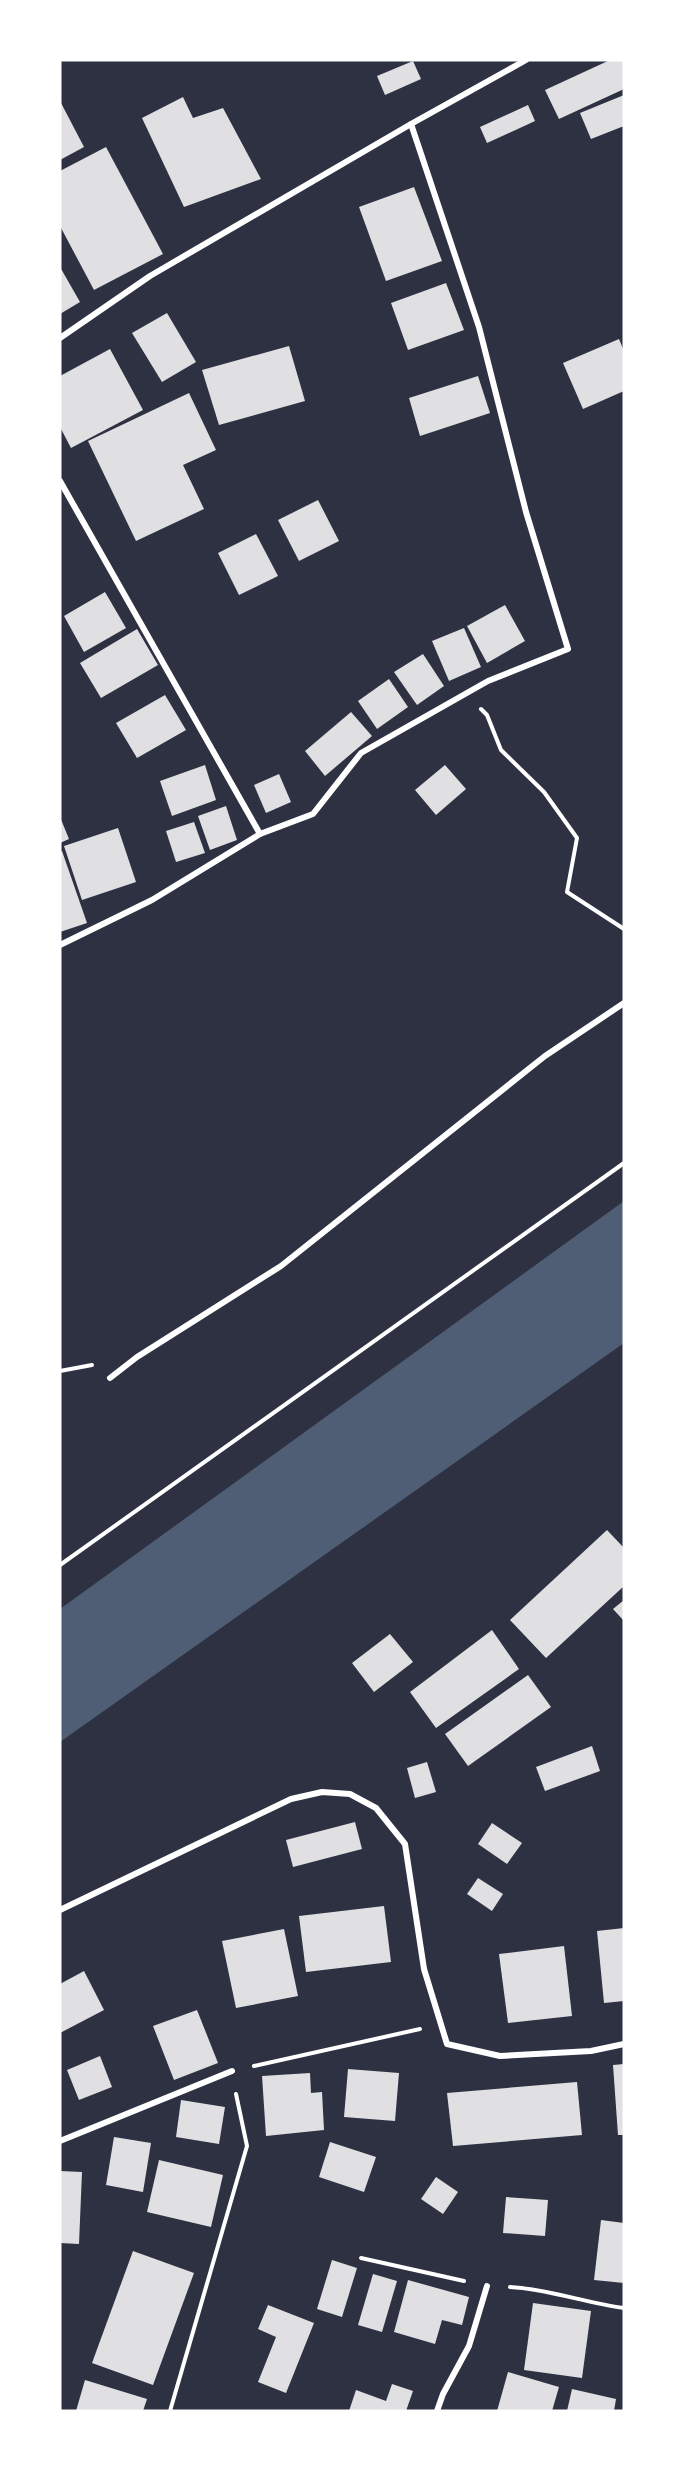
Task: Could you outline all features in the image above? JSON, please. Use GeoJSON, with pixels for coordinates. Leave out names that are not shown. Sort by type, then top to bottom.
{"type":"FeatureCollection","features":[{"type":"Feature","properties":{"kind":"street"},"geometry":{"type":"LineString","coordinates":[[60,338],[150,276],[526,60]]}},
{"type":"Feature","properties":{"kind":"street"},"geometry":{"type":"LineString","coordinates":[[60,945],[152,900],[260,834],[313,814],[361,753],[488,681],[568,650],[525,512],[479,327],[411,124]]}},
{"type":"Feature","properties":{"kind":"street"},"geometry":{"type":"LineString","coordinates":[[60,481],[260,834]]}},
{"type":"Feature","properties":{"kind":"street"},"geometry":{"type":"LineString","coordinates":[[110,1378],[137,1357],[281,1266],[545,1056],[624,1003]]}},
{"type":"Feature","properties":{"kind":"street"},"geometry":{"type":"LineString","coordinates":[[60,1910],[291,1799],[322,1792],[350,1794],[376,1808],[405,1844],[424,1969],[447,2044],[500,2056],[591,2051],[624,2044]]}},
{"type":"Feature","properties":{"kind":"street"},"geometry":{"type":"LineString","coordinates":[[60,2141],[232,2071]]}},
{"type":"Feature","properties":{"kind":"street"},"geometry":{"type":"LineString","coordinates":[[437,2411],[442,2394],[469,2346],[487,2286]]}},
{"type":"Feature","properties":{"kind":"path"},"geometry":{"type":"LineString","coordinates":[[467,693],[487,715],[501,750],[544,792],[577,838],[567,892],[624,928]]}},
{"type":"Feature","properties":{"kind":"path"},"geometry":{"type":"LineString","coordinates":[[60,1565],[624,1163]]}},
{"type":"Feature","properties":{"kind":"path"},"geometry":{"type":"LineString","coordinates":[[170,2411],[247,2146],[232,2071],[441,2024]]}},
{"type":"Feature","properties":{"kind":"water"},"geometry":{"type":"Polygon","coordinates":[[[624,1201],[624,1343],[60,1742],[60,1609],[624,1201]]]}},
{"type":"Feature","properties":{"kind":"building"},"geometry":{"type":"Polygon","coordinates":[[[610,60],[624,60],[624,89],[559,119],[545,90],[610,60]]]}},
{"type":"Feature","properties":{"kind":"building"},"geometry":{"type":"Polygon","coordinates":[[[413,61],[421,79],[385,95],[377,76],[413,61]]]}},
{"type":"Feature","properties":{"kind":"building"},"geometry":{"type":"Polygon","coordinates":[[[624,95],[624,126],[591,139],[580,113],[624,95]]]}},
{"type":"Feature","properties":{"kind":"building"},"geometry":{"type":"Polygon","coordinates":[[[183,97],[193,118],[223,108],[261,179],[184,207],[142,118],[183,97]]]}},
{"type":"Feature","properties":{"kind":"building"},"geometry":{"type":"Polygon","coordinates":[[[60,101],[84,147],[60,160],[60,101]]]}},
{"type":"Feature","properties":{"kind":"building"},"geometry":{"type":"Polygon","coordinates":[[[528,105],[535,121],[487,143],[480,127],[528,105]]]}},
{"type":"Feature","properties":{"kind":"building"},"geometry":{"type":"Polygon","coordinates":[[[106,147],[163,254],[94,290],[60,226],[60,171],[106,147]]]}},
{"type":"Feature","properties":{"kind":"building"},"geometry":{"type":"Polygon","coordinates":[[[414,187],[442,261],[386,281],[359,207],[414,187]]]}},
{"type":"Feature","properties":{"kind":"building"},"geometry":{"type":"Polygon","coordinates":[[[60,267],[80,302],[60,314],[60,267]]]}},
{"type":"Feature","properties":{"kind":"building"},"geometry":{"type":"Polygon","coordinates":[[[446,283],[464,330],[408,350],[391,303],[446,283]]]}},
{"type":"Feature","properties":{"kind":"building"},"geometry":{"type":"Polygon","coordinates":[[[167,313],[196,362],[162,382],[132,333],[167,313]]]}},
{"type":"Feature","properties":{"kind":"building"},"geometry":{"type":"Polygon","coordinates":[[[619,339],[624,351],[624,391],[583,409],[563,363],[619,339]]]}},
{"type":"Feature","properties":{"kind":"building"},"geometry":{"type":"Polygon","coordinates":[[[289,346],[305,401],[219,425],[202,370],[289,346]]]}},
{"type":"Feature","properties":{"kind":"building"},"geometry":{"type":"Polygon","coordinates":[[[110,349],[143,410],[71,448],[60,427],[60,376],[110,349]]]}},
{"type":"Feature","properties":{"kind":"building"},"geometry":{"type":"Polygon","coordinates":[[[478,376],[490,413],[420,436],[409,398],[478,376]]]}},
{"type":"Feature","properties":{"kind":"building"},"geometry":{"type":"Polygon","coordinates":[[[189,393],[216,450],[183,465],[204,509],[136,541],[88,441],[189,393]]]}},
{"type":"Feature","properties":{"kind":"building"},"geometry":{"type":"Polygon","coordinates":[[[318,500],[339,541],[299,561],[278,520],[318,500]]]}},
{"type":"Feature","properties":{"kind":"building"},"geometry":{"type":"Polygon","coordinates":[[[256,534],[278,576],[239,595],[218,553],[256,534]]]}},
{"type":"Feature","properties":{"kind":"building"},"geometry":{"type":"Polygon","coordinates":[[[105,592],[126,628],[84,652],[64,616],[105,592]]]}},
{"type":"Feature","properties":{"kind":"building"},"geometry":{"type":"Polygon","coordinates":[[[505,605],[525,641],[487,663],[467,626],[505,605]]]}},
{"type":"Feature","properties":{"kind":"building"},"geometry":{"type":"Polygon","coordinates":[[[464,628],[481,667],[449,681],[432,641],[464,628]]]}},
{"type":"Feature","properties":{"kind":"building"},"geometry":{"type":"Polygon","coordinates":[[[137,629],[158,665],[101,698],[80,663],[137,629]]]}},
{"type":"Feature","properties":{"kind":"building"},"geometry":{"type":"Polygon","coordinates":[[[423,654],[444,686],[417,705],[394,672],[423,654]]]}},
{"type":"Feature","properties":{"kind":"building"},"geometry":{"type":"Polygon","coordinates":[[[389,679],[408,707],[377,729],[358,701],[389,679]]]}},
{"type":"Feature","properties":{"kind":"building"},"geometry":{"type":"Polygon","coordinates":[[[165,695],[186,730],[137,758],[116,723],[165,695]]]}},
{"type":"Feature","properties":{"kind":"building"},"geometry":{"type":"Polygon","coordinates":[[[351,712],[372,736],[325,776],[305,751],[351,712]]]}},
{"type":"Feature","properties":{"kind":"building"},"geometry":{"type":"Polygon","coordinates":[[[205,765],[216,800],[172,816],[160,781],[205,765]]]}},
{"type":"Feature","properties":{"kind":"building"},"geometry":{"type":"Polygon","coordinates":[[[445,765],[466,789],[436,815],[415,790],[445,765]]]}},
{"type":"Feature","properties":{"kind":"building"},"geometry":{"type":"Polygon","coordinates":[[[279,774],[291,802],[266,813],[254,785],[279,774]]]}},
{"type":"Feature","properties":{"kind":"building"},"geometry":{"type":"Polygon","coordinates":[[[226,806],[237,840],[210,850],[198,816],[226,806]]]}},
{"type":"Feature","properties":{"kind":"building"},"geometry":{"type":"Polygon","coordinates":[[[60,817],[69,839],[60,843],[60,817]]]}},
{"type":"Feature","properties":{"kind":"building"},"geometry":{"type":"Polygon","coordinates":[[[194,822],[205,853],[176,862],[166,831],[194,822]]]}},
{"type":"Feature","properties":{"kind":"building"},"geometry":{"type":"Polygon","coordinates":[[[118,828],[136,882],[82,900],[64,846],[118,828]]]}},
{"type":"Feature","properties":{"kind":"building"},"geometry":{"type":"Polygon","coordinates":[[[62,851],[87,923],[60,932],[60,852],[62,851]]]}},
{"type":"Feature","properties":{"kind":"building"},"geometry":{"type":"Polygon","coordinates":[[[607,1530],[624,1548],[624,1586],[546,1658],[510,1620],[607,1530]]]}},
{"type":"Feature","properties":{"kind":"building"},"geometry":{"type":"Polygon","coordinates":[[[624,1600],[624,1621],[613,1609],[624,1600]]]}},
{"type":"Feature","properties":{"kind":"building"},"geometry":{"type":"Polygon","coordinates":[[[492,1630],[519,1669],[436,1728],[410,1692],[492,1630]]]}},
{"type":"Feature","properties":{"kind":"building"},"geometry":{"type":"Polygon","coordinates":[[[390,1634],[413,1662],[374,1692],[352,1663],[390,1634]]]}},
{"type":"Feature","properties":{"kind":"building"},"geometry":{"type":"Polygon","coordinates":[[[528,1675],[551,1707],[468,1766],[445,1734],[528,1675]]]}},
{"type":"Feature","properties":{"kind":"building"},"geometry":{"type":"Polygon","coordinates":[[[592,1746],[600,1771],[545,1791],[536,1767],[592,1746]]]}},
{"type":"Feature","properties":{"kind":"building"},"geometry":{"type":"Polygon","coordinates":[[[427,1762],[436,1792],[415,1798],[407,1768],[427,1762]]]}},
{"type":"Feature","properties":{"kind":"building"},"geometry":{"type":"Polygon","coordinates":[[[355,1822],[362,1849],[293,1867],[286,1840],[355,1822]]]}},
{"type":"Feature","properties":{"kind":"building"},"geometry":{"type":"Polygon","coordinates":[[[492,1823],[522,1843],[507,1864],[478,1844],[492,1823]]]}},
{"type":"Feature","properties":{"kind":"building"},"geometry":{"type":"Polygon","coordinates":[[[478,1878],[503,1894],[492,1911],[467,1894],[478,1878]]]}},
{"type":"Feature","properties":{"kind":"building"},"geometry":{"type":"Polygon","coordinates":[[[384,1906],[391,1962],[306,1972],[299,1916],[384,1906]]]}},
{"type":"Feature","properties":{"kind":"building"},"geometry":{"type":"Polygon","coordinates":[[[624,1928],[624,2001],[604,2003],[597,1931],[624,1928]]]}},
{"type":"Feature","properties":{"kind":"building"},"geometry":{"type":"Polygon","coordinates":[[[284,1929],[298,1996],[236,2008],[222,1941],[284,1929]]]}},
{"type":"Feature","properties":{"kind":"building"},"geometry":{"type":"Polygon","coordinates":[[[564,1946],[572,2016],[508,2023],[499,1954],[564,1946]]]}},
{"type":"Feature","properties":{"kind":"building"},"geometry":{"type":"Polygon","coordinates":[[[84,1971],[104,2010],[60,2033],[60,1984],[84,1971]]]}},
{"type":"Feature","properties":{"kind":"building"},"geometry":{"type":"Polygon","coordinates":[[[197,2010],[218,2063],[174,2080],[153,2026],[197,2010]]]}},
{"type":"Feature","properties":{"kind":"building"},"geometry":{"type":"Polygon","coordinates":[[[100,2056],[112,2087],[79,2100],[67,2070],[100,2056]]]}},
{"type":"Feature","properties":{"kind":"building"},"geometry":{"type":"Polygon","coordinates":[[[624,2064],[624,2135],[618,2135],[613,2065],[624,2064]]]}},
{"type":"Feature","properties":{"kind":"building"},"geometry":{"type":"Polygon","coordinates":[[[348,2069],[399,2073],[395,2121],[344,2117],[348,2069]]]}},
{"type":"Feature","properties":{"kind":"building"},"geometry":{"type":"Polygon","coordinates":[[[310,2073],[311,2093],[322,2092],[324,2130],[266,2136],[262,2076],[310,2073]]]}},
{"type":"Feature","properties":{"kind":"building"},"geometry":{"type":"Polygon","coordinates":[[[577,2082],[582,2135],[453,2146],[447,2093],[577,2082]]]}},
{"type":"Feature","properties":{"kind":"building"},"geometry":{"type":"Polygon","coordinates":[[[181,2100],[225,2107],[219,2144],[176,2137],[181,2100]]]}},
{"type":"Feature","properties":{"kind":"building"},"geometry":{"type":"Polygon","coordinates":[[[114,2137],[151,2143],[143,2192],[106,2185],[114,2137]]]}},
{"type":"Feature","properties":{"kind":"building"},"geometry":{"type":"Polygon","coordinates":[[[330,2142],[376,2157],[364,2192],[319,2177],[330,2142]]]}},
{"type":"Feature","properties":{"kind":"building"},"geometry":{"type":"Polygon","coordinates":[[[159,2160],[223,2175],[211,2227],[147,2212],[159,2160]]]}},
{"type":"Feature","properties":{"kind":"building"},"geometry":{"type":"Polygon","coordinates":[[[60,2171],[82,2172],[79,2244],[60,2243],[60,2171]]]}},
{"type":"Feature","properties":{"kind":"building"},"geometry":{"type":"Polygon","coordinates":[[[436,2177],[458,2192],[443,2214],[421,2199],[436,2177]]]}},
{"type":"Feature","properties":{"kind":"building"},"geometry":{"type":"Polygon","coordinates":[[[506,2197],[548,2200],[545,2236],[503,2233],[506,2197]]]}},
{"type":"Feature","properties":{"kind":"building"},"geometry":{"type":"Polygon","coordinates":[[[601,2220],[624,2223],[624,2283],[594,2280],[601,2220]]]}},
{"type":"Feature","properties":{"kind":"building"},"geometry":{"type":"Polygon","coordinates":[[[133,2251],[194,2273],[153,2385],[92,2363],[133,2251]]]}},
{"type":"Feature","properties":{"kind":"building"},"geometry":{"type":"Polygon","coordinates":[[[332,2260],[357,2268],[342,2317],[317,2309],[332,2260]]]}},
{"type":"Feature","properties":{"kind":"building"},"geometry":{"type":"Polygon","coordinates":[[[373,2274],[397,2281],[382,2332],[358,2325],[373,2274]]]}},
{"type":"Feature","properties":{"kind":"building"},"geometry":{"type":"Polygon","coordinates":[[[408,2280],[469,2297],[462,2325],[442,2320],[435,2344],[394,2332],[408,2280]]]}},
{"type":"Feature","properties":{"kind":"building"},"geometry":{"type":"Polygon","coordinates":[[[533,2303],[591,2311],[582,2378],[524,2370],[533,2303]]]}},
{"type":"Feature","properties":{"kind":"building"},"geometry":{"type":"Polygon","coordinates":[[[268,2305],[314,2323],[286,2393],[258,2382],[276,2337],[258,2329],[268,2305]]]}},
{"type":"Feature","properties":{"kind":"building"},"geometry":{"type":"Polygon","coordinates":[[[508,2372],[559,2387],[552,2411],[497,2411],[508,2372]]]}},
{"type":"Feature","properties":{"kind":"building"},"geometry":{"type":"Polygon","coordinates":[[[85,2380],[147,2399],[143,2411],[76,2411],[85,2380]]]}},
{"type":"Feature","properties":{"kind":"building"},"geometry":{"type":"Polygon","coordinates":[[[392,2384],[413,2391],[406,2411],[349,2411],[356,2390],[386,2401],[392,2384]]]}},
{"type":"Feature","properties":{"kind":"building"},"geometry":{"type":"Polygon","coordinates":[[[572,2389],[616,2399],[614,2411],[567,2411],[572,2389]]]}}]}
